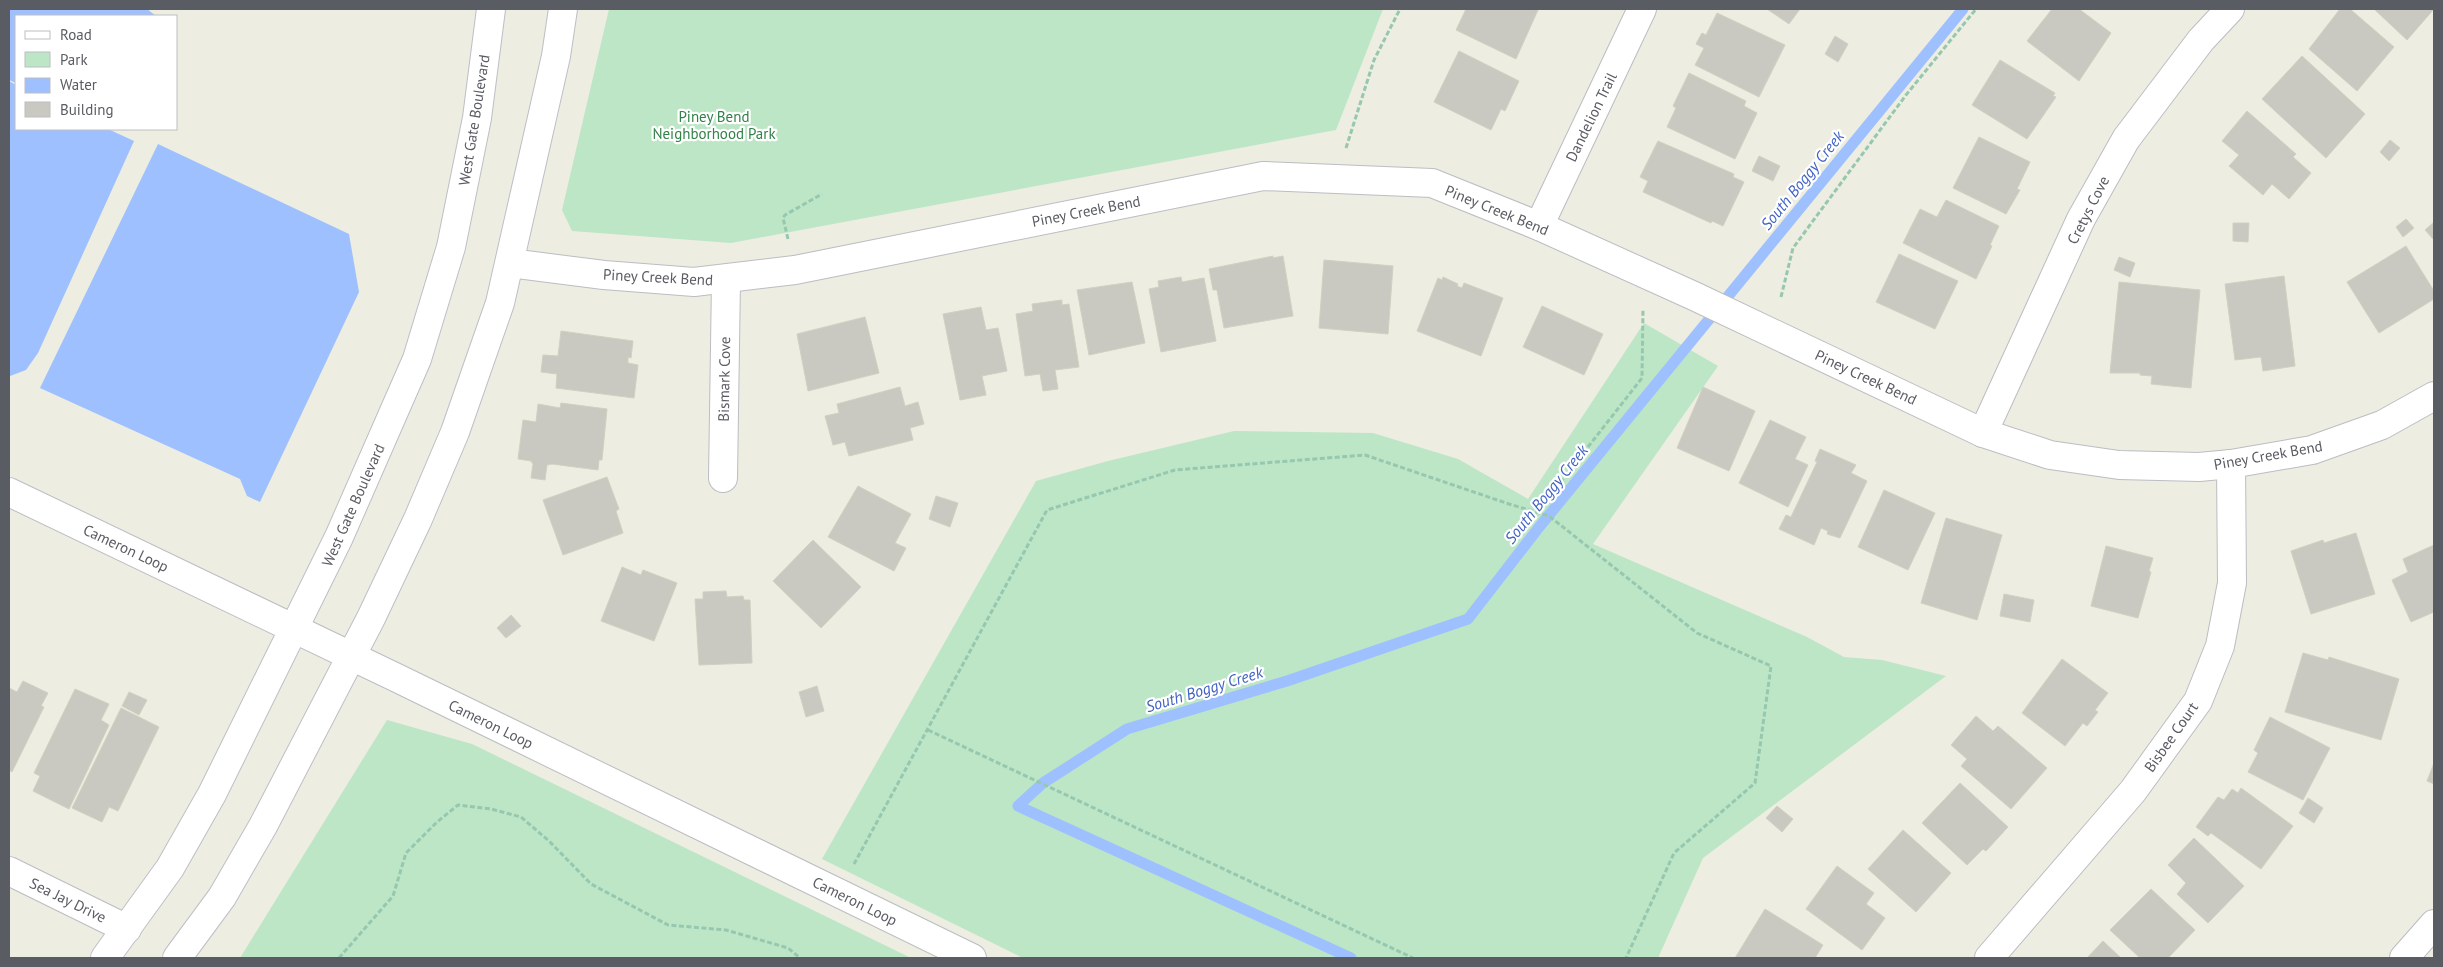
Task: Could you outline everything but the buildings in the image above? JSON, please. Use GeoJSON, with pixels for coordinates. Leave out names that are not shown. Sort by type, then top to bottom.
{"type":"FeatureCollection","features":[{"type":"Feature","properties":{"kind":"street","name":"West Gate Boulevard"},"geometry":{"type":"LineString","coordinates":[[105,958],[170,868],[212,794],[339,537],[417,359],[451,247],[478,118],[491,9]]}},
{"type":"Feature","properties":{"kind":"street"},"geometry":{"type":"LineString","coordinates":[[177,958],[222,897],[263,826],[370,618],[418,518],[455,432],[500,303],[510,264],[556,56],[563,9]]}},
{"type":"Feature","properties":{"kind":"street","name":"Dandelion Trail"},"geometry":{"type":"LineString","coordinates":[[1539,226],[1642,9]]}},
{"type":"Feature","properties":{"kind":"street","name":"Cretys Cove"},"geometry":{"type":"LineString","coordinates":[[1983,433],[2081,219],[2126,139],[2201,40],[2230,9]]}},
{"type":"Feature","properties":{"kind":"street","name":"Piney Creek Bend"},"geometry":{"type":"LineString","coordinates":[[510,264],[604,275],[694,282],[726,280],[795,270],[1263,176],[1432,184],[1539,226],[1694,296],[1983,433],[2050,454],[2119,465],[2199,467],[2231,464],[2312,450],[2382,425],[2434,396]]}},
{"type":"Feature","properties":{"kind":"street","name":"Bismark Cove"},"geometry":{"type":"LineString","coordinates":[[723,478],[726,280]]}},
{"type":"Feature","properties":{"kind":"street","name":"Bisbee Court"},"geometry":{"type":"LineString","coordinates":[[1988,958],[2133,791],[2198,701],[2220,646],[2232,583],[2231,464]]}},
{"type":"Feature","properties":{"kind":"street","name":"Cameron Loop"},"geometry":{"type":"LineString","coordinates":[[9,492],[350,655],[972,958]]}},
{"type":"Feature","properties":{"kind":"street","name":"Sea Jay Drive"},"geometry":{"type":"LineString","coordinates":[[9,872],[127,929]]}},
{"type":"Feature","properties":{"kind":"street"},"geometry":{"type":"LineString","coordinates":[[2404,958],[2434,924]]}},
{"type":"Feature","properties":{"kind":"path"},"geometry":{"type":"LineString","coordinates":[[1337,179],[1374,60],[1400,9]]}},
{"type":"Feature","properties":{"kind":"path"},"geometry":{"type":"LineString","coordinates":[[1781,297],[1793,248],[1906,95],[1976,9]]}},
{"type":"Feature","properties":{"kind":"path"},"geometry":{"type":"LineString","coordinates":[[795,270],[783,218],[822,194]]}},
{"type":"Feature","properties":{"kind":"path"},"geometry":{"type":"LineString","coordinates":[[1537,512],[1642,378],[1643,273]]}},
{"type":"Feature","properties":{"kind":"path"},"geometry":{"type":"LineString","coordinates":[[838,893],[1047,510],[1175,470],[1365,454],[1549,516],[1698,633],[1771,666],[1755,783],[1674,853],[1626,958]]}},
{"type":"Feature","properties":{"kind":"path"},"geometry":{"type":"LineString","coordinates":[[928,730],[1413,958]]}},
{"type":"Feature","properties":{"kind":"path"},"geometry":{"type":"LineString","coordinates":[[339,958],[393,896],[406,853],[437,822],[458,805],[491,809],[521,817],[549,841],[591,884],[668,924],[726,930],[788,948],[800,958]]}},
{"type":"Feature","properties":{"kind":"green space","name":"Piney Bend Neighborhood Park"},"geometry":{"type":"Polygon","coordinates":[[[609,9],[1383,9],[1336,130],[731,243],[572,231],[562,210],[609,9]]]}},
{"type":"Feature","properties":{"kind":"green space"},"geometry":{"type":"Polygon","coordinates":[[[1644,323],[1718,366],[1593,544],[1807,637],[1844,657],[1882,660],[1946,676],[1703,858],[1658,958],[1023,958],[822,859],[1036,481],[1108,461],[1234,431],[1373,433],[1458,459],[1528,499],[1644,323]]]}},
{"type":"Feature","properties":{"kind":"green space"},"geometry":{"type":"Polygon","coordinates":[[[387,720],[472,744],[911,958],[240,958],[387,720]]]}},
{"type":"Feature","properties":{"kind":"water"},"geometry":{"type":"Polygon","coordinates":[[[9,9],[147,9],[155,15],[15,15],[15,83],[9,80],[9,9]]]}},
{"type":"Feature","properties":{"kind":"water"},"geometry":{"type":"Polygon","coordinates":[[[9,81],[15,84],[15,130],[110,130],[134,141],[38,353],[26,370],[10,376],[9,81]]]}},
{"type":"Feature","properties":{"kind":"water"},"geometry":{"type":"Polygon","coordinates":[[[158,144],[349,234],[359,292],[260,502],[247,496],[240,479],[40,388],[158,144]]]}},
{"type":"Feature","properties":{"kind":"waterway","name":"South Boggy Creek"},"geometry":{"type":"LineString","coordinates":[[1351,958],[1018,806],[1043,783],[1127,729],[1287,681],[1468,619],[1540,526],[1963,9]]}}]}
